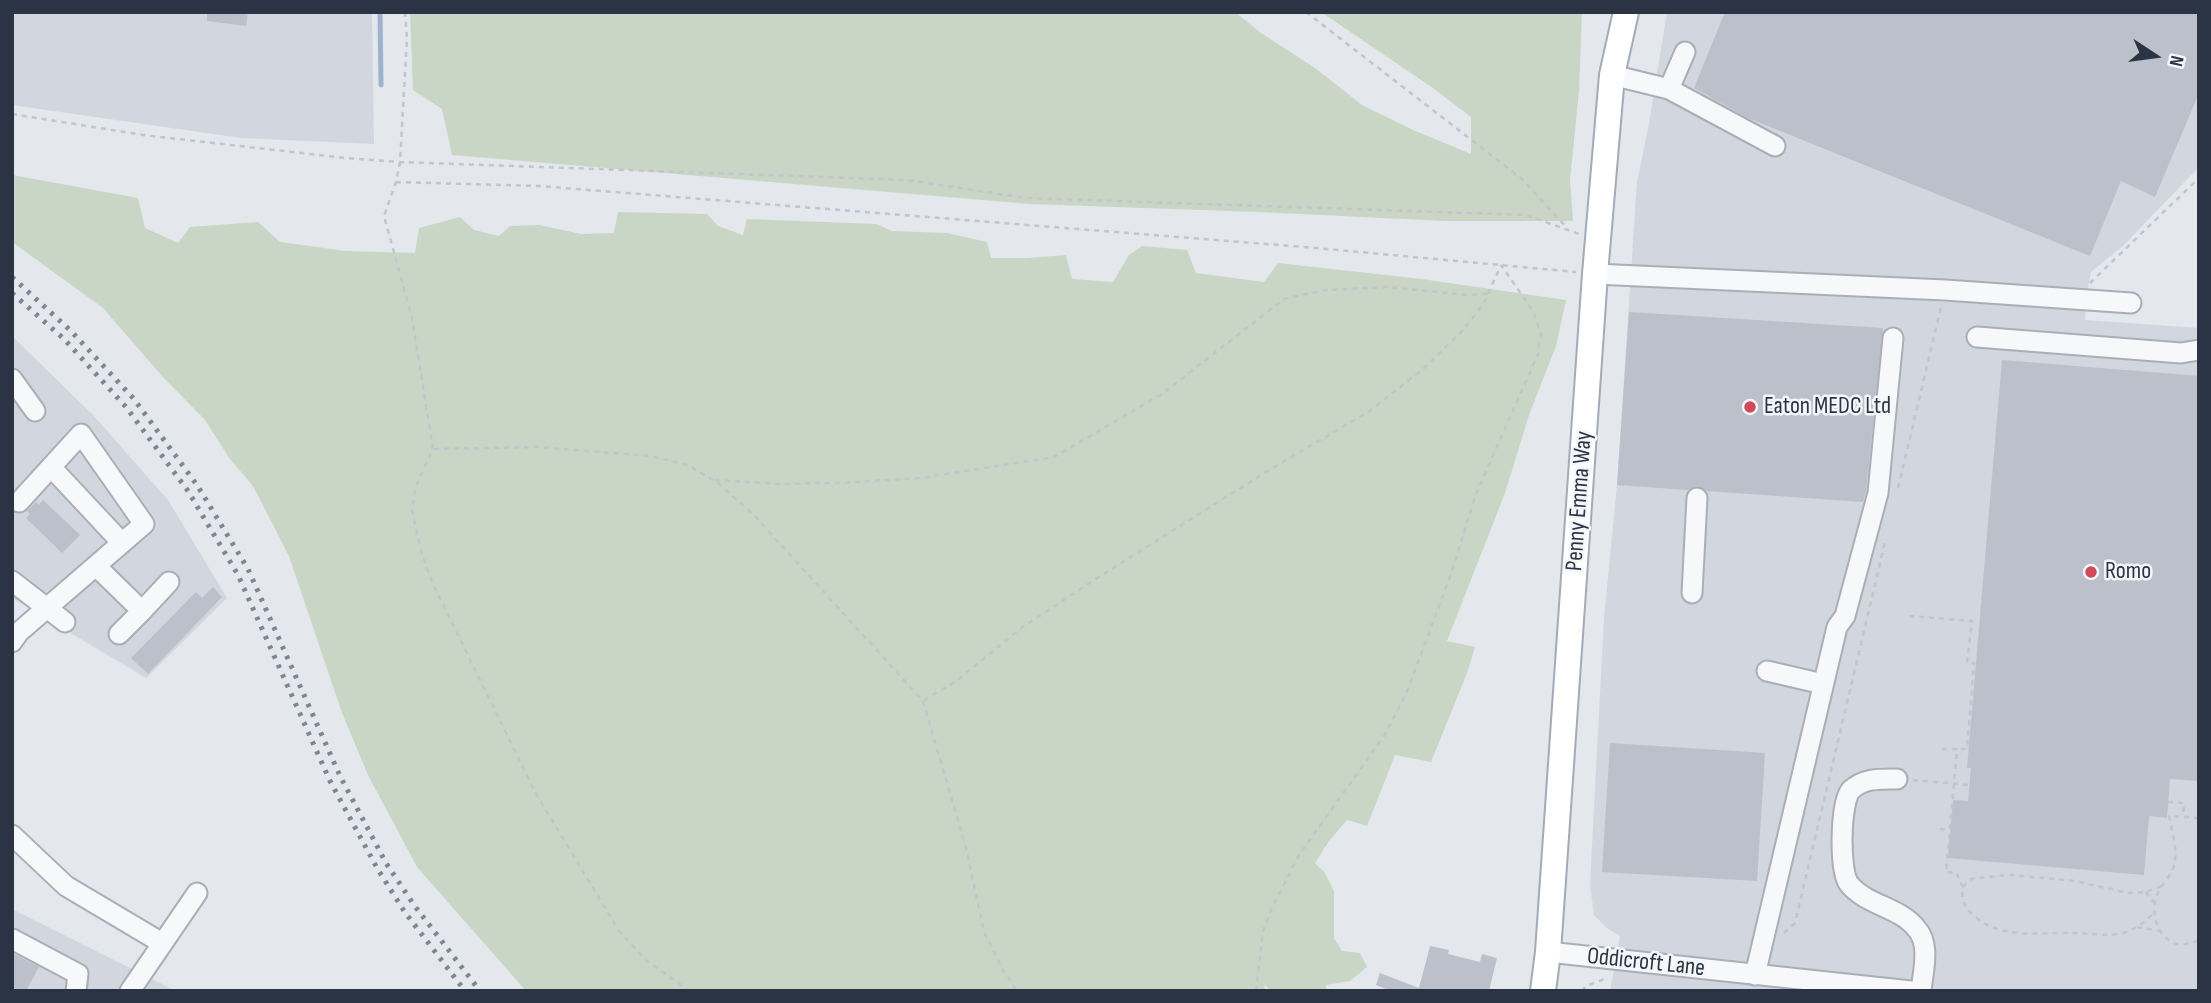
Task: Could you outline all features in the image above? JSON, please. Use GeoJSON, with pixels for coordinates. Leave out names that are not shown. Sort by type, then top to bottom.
{"type":"FeatureCollection","features":[{"type":"Feature","properties":{"kind":"main road","name":"Penny Emma Way"},"geometry":{"type":"LineString","coordinates":[[1543,991],[1548,952],[1595,274],[1612,75],[1626,12]]}},
{"type":"Feature","properties":{"kind":"street"},"geometry":{"type":"LineString","coordinates":[[1670,89],[1685,52]]}},
{"type":"Feature","properties":{"kind":"street"},"geometry":{"type":"LineString","coordinates":[[1612,75],[1670,89],[1775,146]]}},
{"type":"Feature","properties":{"kind":"street"},"geometry":{"type":"LineString","coordinates":[[1595,274],[1945,290],[2132,303]]}},
{"type":"Feature","properties":{"kind":"street"},"geometry":{"type":"LineString","coordinates":[[1977,337],[2181,353],[2199,350]]}},
{"type":"Feature","properties":{"kind":"street"},"geometry":{"type":"LineString","coordinates":[[1761,980],[1823,684],[1837,627],[1845,616],[1878,493],[1893,338]]}},
{"type":"Feature","properties":{"kind":"street"},"geometry":{"type":"LineString","coordinates":[[12,379],[35,411]]}},
{"type":"Feature","properties":{"kind":"street"},"geometry":{"type":"LineString","coordinates":[[15,637],[144,524],[81,434],[19,502]]}},
{"type":"Feature","properties":{"kind":"street"},"geometry":{"type":"LineString","coordinates":[[51,467],[121,544]]}},
{"type":"Feature","properties":{"kind":"street"},"geometry":{"type":"LineString","coordinates":[[1692,593],[1697,498]]}},
{"type":"Feature","properties":{"kind":"street"},"geometry":{"type":"LineString","coordinates":[[96,566],[142,611]]}},
{"type":"Feature","properties":{"kind":"street"},"geometry":{"type":"LineString","coordinates":[[12,580],[65,622]]}},
{"type":"Feature","properties":{"kind":"street"},"geometry":{"type":"LineString","coordinates":[[119,634],[169,582]]}},
{"type":"Feature","properties":{"kind":"street"},"geometry":{"type":"LineString","coordinates":[[1767,671],[1823,684]]}},
{"type":"Feature","properties":{"kind":"street"},"geometry":{"type":"LineString","coordinates":[[1897,779],[1877,778],[1859,783],[1848,793],[1842,862],[1846,881],[1858,894],[1916,927],[1923,939],[1925,951],[1921,991]]}},
{"type":"Feature","properties":{"kind":"street"},"geometry":{"type":"LineString","coordinates":[[12,835],[66,886],[162,943]]}},
{"type":"Feature","properties":{"kind":"street"},"geometry":{"type":"LineString","coordinates":[[130,991],[197,893]]}},
{"type":"Feature","properties":{"kind":"street"},"geometry":{"type":"LineString","coordinates":[[12,939],[78,974],[76,991]]}},
{"type":"Feature","properties":{"kind":"street","name":"Oddicroft Lane"},"geometry":{"type":"LineString","coordinates":[[1548,952],[1761,980],[1911,991]]}},
{"type":"Feature","properties":{"kind":"path"},"geometry":{"type":"LineString","coordinates":[[405,12],[407,38],[400,162],[397,182],[384,216],[412,318],[433,449],[416,486],[412,511],[422,554],[432,582],[535,792],[619,931],[647,961],[690,991]]}},
{"type":"Feature","properties":{"kind":"path"},"geometry":{"type":"LineString","coordinates":[[1306,12],[1522,179],[1568,230]]}},
{"type":"Feature","properties":{"kind":"path"},"geometry":{"type":"LineString","coordinates":[[12,114],[143,135],[400,162],[907,180],[1026,198],[1526,215],[1598,243]]}},
{"type":"Feature","properties":{"kind":"path"},"geometry":{"type":"LineString","coordinates":[[2072,298],[2199,178]]}},
{"type":"Feature","properties":{"kind":"path"},"geometry":{"type":"LineString","coordinates":[[397,182],[539,186],[1595,274]]}},
{"type":"Feature","properties":{"kind":"path"},"geometry":{"type":"LineString","coordinates":[[923,701],[955,682],[1020,629],[1097,578],[1266,472],[1368,412],[1422,370],[1461,332],[1483,304],[1500,265]]}},
{"type":"Feature","properties":{"kind":"path"},"geometry":{"type":"LineString","coordinates":[[1256,991],[1263,931],[1272,908],[1299,855],[1384,736],[1406,694],[1451,574],[1476,494],[1538,354],[1541,335],[1533,311],[1500,265]]}},
{"type":"Feature","properties":{"kind":"path"},"geometry":{"type":"LineString","coordinates":[[712,480],[780,484],[852,483],[921,478],[1054,457],[1162,394],[1284,299],[1325,290],[1387,287],[1467,295],[1488,294]]}},
{"type":"Feature","properties":{"kind":"path"},"geometry":{"type":"LineString","coordinates":[[1896,496],[1945,290]]}},
{"type":"Feature","properties":{"kind":"path"},"geometry":{"type":"LineString","coordinates":[[433,449],[539,447],[650,456],[688,465],[712,480],[753,514],[923,701],[966,848],[984,932],[1017,991]]}},
{"type":"Feature","properties":{"kind":"path"},"geometry":{"type":"LineString","coordinates":[[1777,940],[1795,923],[1886,536]]}},
{"type":"Feature","properties":{"kind":"path"},"geometry":{"type":"LineString","coordinates":[[1909,616],[1972,621],[1967,663],[1974,663],[1967,749],[1942,749]]}},
{"type":"Feature","properties":{"kind":"path"},"geometry":{"type":"LineString","coordinates":[[1958,749],[1946,872],[1957,873],[1963,887]]}},
{"type":"Feature","properties":{"kind":"path"},"geometry":{"type":"LineString","coordinates":[[1897,779],[1969,785]]}},
{"type":"Feature","properties":{"kind":"path"},"geometry":{"type":"LineString","coordinates":[[2168,802],[2183,803],[2183,816]]}},
{"type":"Feature","properties":{"kind":"path"},"geometry":{"type":"LineString","coordinates":[[2199,818],[2169,816],[2176,849],[2174,868],[2156,899],[2154,912],[2160,931],[2166,939],[2179,945],[2199,941]]}},
{"type":"Feature","properties":{"kind":"path"},"geometry":{"type":"LineString","coordinates":[[1940,829],[1950,830]]}},
{"type":"Feature","properties":{"kind":"path"},"geometry":{"type":"LineString","coordinates":[[2154,912],[2137,927],[2122,934],[2072,932],[2034,935],[1997,930],[1977,919],[1962,900],[1963,887],[1975,878],[2012,875],[2074,881],[2129,893],[2146,892],[2162,886]]}},
{"type":"Feature","properties":{"kind":"path"},"geometry":{"type":"LineString","coordinates":[[2146,892],[2155,906]]}},
{"type":"Feature","properties":{"kind":"path"},"geometry":{"type":"LineString","coordinates":[[2137,927],[2160,931]]}},
{"type":"Feature","properties":{"kind":"shaded area"},"geometry":{"type":"Polygon","coordinates":[[[12,12],[372,12],[374,144],[241,138],[12,105],[12,12]]]}},
{"type":"Feature","properties":{"kind":"shaded area"},"geometry":{"type":"Polygon","coordinates":[[[1667,12],[2199,12],[2199,167],[2123,246],[2091,272],[2085,320],[2199,328],[2199,991],[1610,991],[1620,936],[1594,915],[1590,884],[1604,618],[1617,485],[1637,182],[1667,12]]]}},
{"type":"Feature","properties":{"kind":"shaded area"},"geometry":{"type":"Polygon","coordinates":[[[12,336],[94,416],[168,500],[227,598],[146,678],[12,598],[12,336]]]}},
{"type":"Feature","properties":{"kind":"shaded area"},"geometry":{"type":"Polygon","coordinates":[[[12,909],[162,984],[175,991],[12,991],[12,909]]]}},
{"type":"Feature","properties":{"kind":"green space"},"geometry":{"type":"Polygon","coordinates":[[[410,12],[1235,12],[1362,105],[1471,154],[1471,117],[1321,12],[1582,12],[1579,91],[1570,180],[1573,221],[1446,221],[1030,204],[452,155],[442,109],[413,90],[410,12]]]}},
{"type":"Feature","properties":{"kind":"green space"},"geometry":{"type":"Polygon","coordinates":[[[12,175],[138,198],[145,228],[178,243],[190,227],[258,222],[280,242],[346,251],[415,253],[419,228],[460,217],[474,230],[499,236],[510,226],[539,225],[581,234],[614,233],[618,212],[707,214],[718,226],[743,235],[747,219],[876,224],[892,231],[947,233],[987,242],[991,258],[1066,255],[1072,279],[1113,282],[1129,255],[1142,246],[1187,250],[1196,273],[1264,282],[1278,263],[1422,279],[1566,300],[1556,346],[1529,415],[1505,493],[1447,641],[1475,647],[1431,762],[1395,755],[1367,826],[1347,820],[1315,863],[1325,873],[1334,891],[1334,938],[1342,951],[1360,953],[1367,967],[1350,981],[1326,985],[1326,991],[1271,991],[1265,985],[1264,991],[526,991],[417,867],[368,775],[342,713],[289,556],[253,486],[230,459],[205,420],[162,376],[103,308],[12,242],[12,175]]]}},
{"type":"Feature","properties":{"kind":"building"},"geometry":{"type":"Polygon","coordinates":[[[207,12],[248,12],[246,26],[207,21],[207,12]]]}},
{"type":"Feature","properties":{"kind":"building"},"geometry":{"type":"Polygon","coordinates":[[[1725,12],[2199,12],[2199,93],[2155,197],[2121,181],[2090,256],[1748,118],[1694,88],[1725,12]]]}},
{"type":"Feature","properties":{"kind":"building","name":"Eaton MEDC Ltd"},"geometry":{"type":"Polygon","coordinates":[[[1629,312],[1883,328],[1863,502],[1707,491],[1698,486],[1688,490],[1617,485],[1629,312]]]}},
{"type":"Feature","properties":{"kind":"building","name":"Romo"},"geometry":{"type":"Polygon","coordinates":[[[2002,360],[2199,376],[2199,781],[2170,779],[2167,818],[2149,816],[2144,875],[1948,858],[1953,800],[1968,801],[1971,768],[1967,768],[2002,360]]]}},
{"type":"Feature","properties":{"kind":"building"},"geometry":{"type":"Polygon","coordinates":[[[43,500],[80,535],[62,553],[26,518],[30,514],[27,511],[36,502],[39,505],[43,500]]]}},
{"type":"Feature","properties":{"kind":"building"},"geometry":{"type":"Polygon","coordinates":[[[213,587],[222,597],[148,674],[131,658],[196,592],[202,598],[213,587]]]}},
{"type":"Feature","properties":{"kind":"building"},"geometry":{"type":"Polygon","coordinates":[[[1610,743],[1765,753],[1757,881],[1602,872],[1610,743]]]}},
{"type":"Feature","properties":{"kind":"building"},"geometry":{"type":"Polygon","coordinates":[[[1430,946],[1449,950],[1448,954],[1480,962],[1482,954],[1497,958],[1489,991],[1391,991],[1376,985],[1380,973],[1419,988],[1430,946]]]}},
{"type":"Feature","properties":{"kind":"building"},"geometry":{"type":"Polygon","coordinates":[[[12,953],[39,967],[26,991],[12,991],[12,953]]]}},
{"type":"Feature","properties":{"kind":"waterway"},"geometry":{"type":"LineString","coordinates":[[380,12],[381,85]]}},
{"type":"Feature","properties":{"kind":"railway"},"geometry":{"type":"LineString","coordinates":[[12,277],[71,331],[134,399],[197,485],[248,569],[340,776],[386,863],[414,905],[480,991]]}},
{"type":"Feature","properties":{"kind":"railway"},"geometry":{"type":"LineString","coordinates":[[12,293],[64,339],[126,407],[188,491],[238,575],[330,781],[377,868],[404,911],[465,991]]}},
{"type":"Feature","properties":{"kind":"place","name":"Eaton MEDC Ltd"},"geometry":{"type":"Point","coordinates":[1750,407]}},
{"type":"Feature","properties":{"kind":"place","name":"Romo"},"geometry":{"type":"Point","coordinates":[2091,572]}}]}
